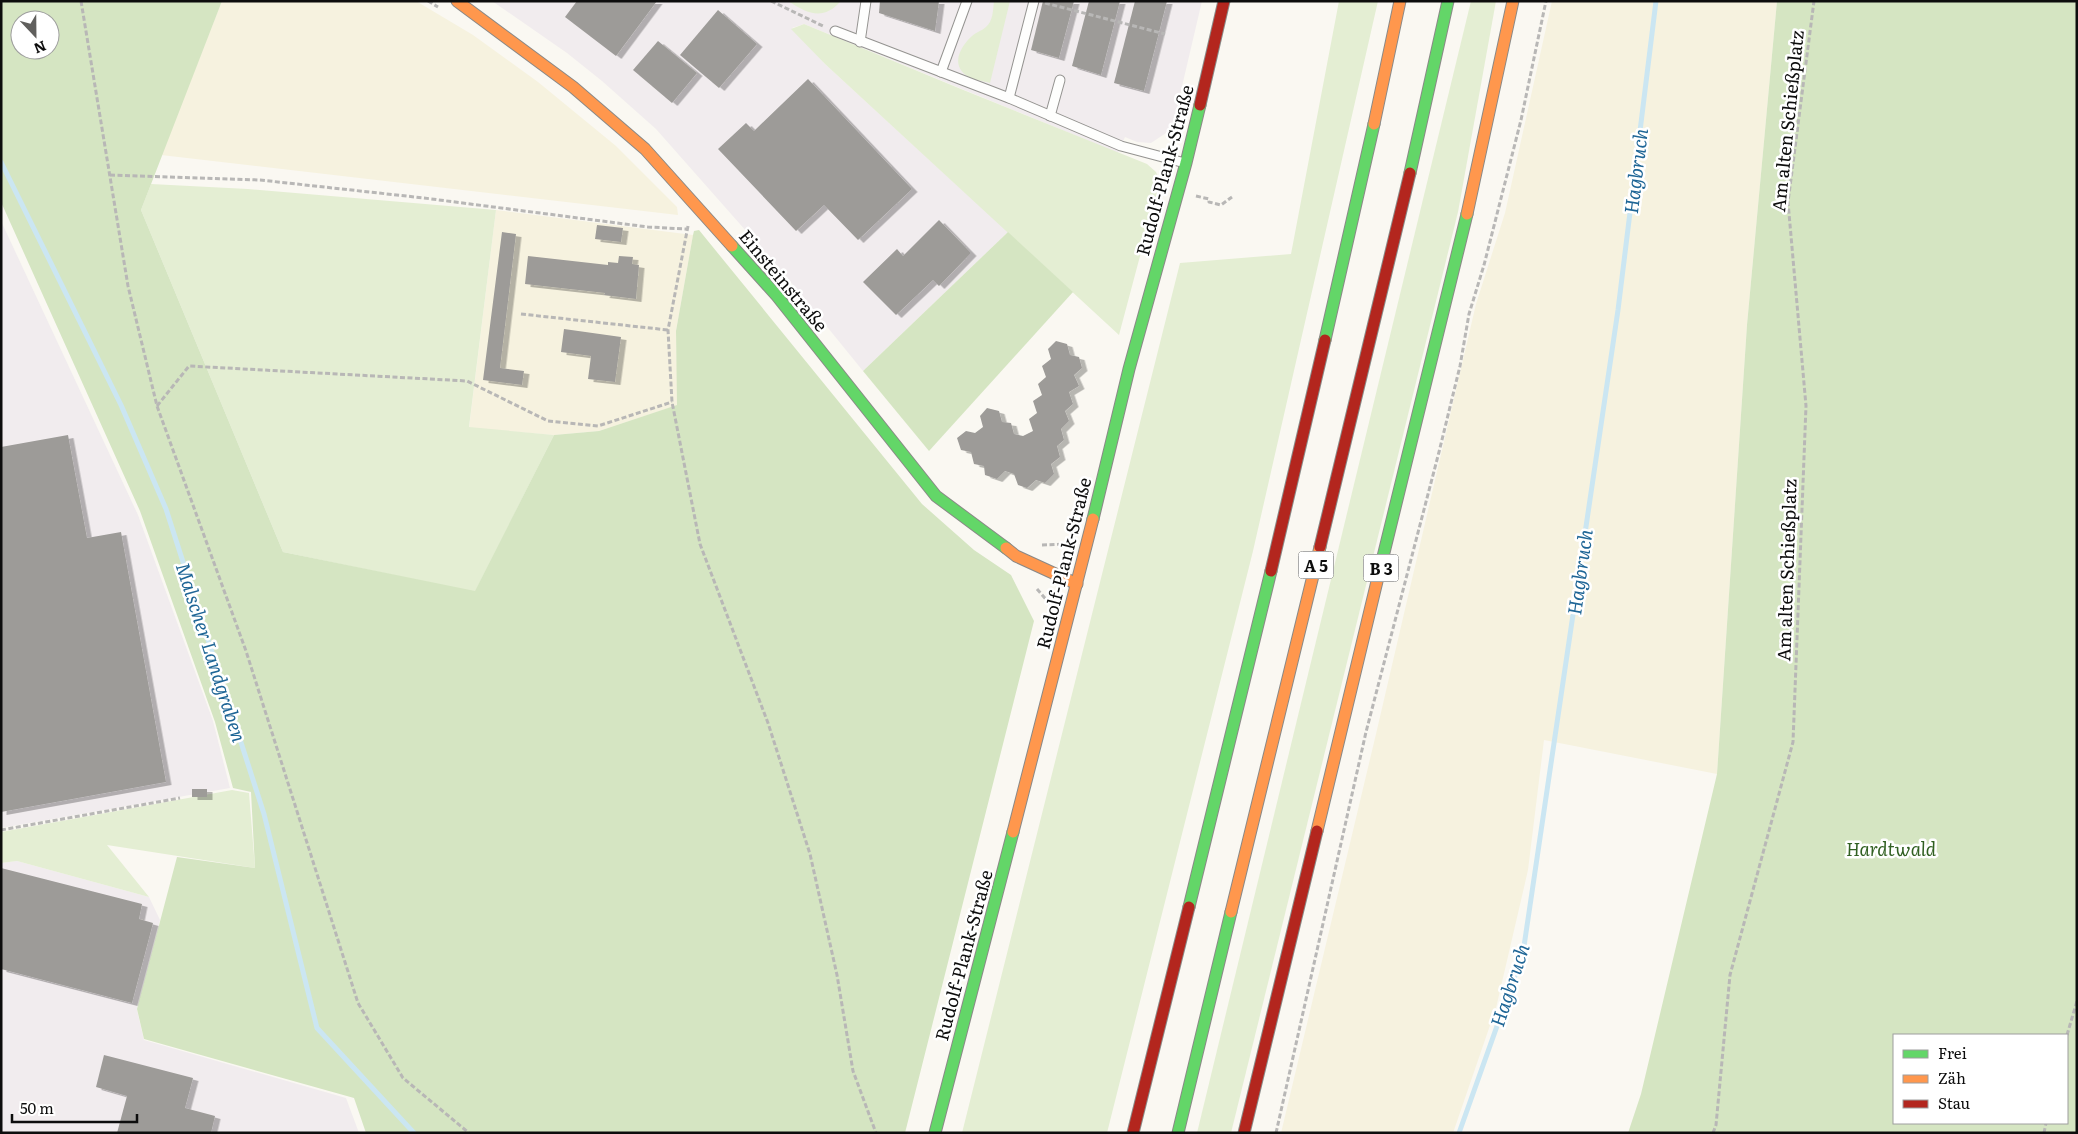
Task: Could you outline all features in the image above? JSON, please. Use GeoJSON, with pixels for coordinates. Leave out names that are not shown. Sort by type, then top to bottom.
{"type":"FeatureCollection","features":[{"type":"Feature","properties":{"kind":"main road","name":"Einsteinstraße"},"geometry":{"type":"LineString","coordinates":[[457,1],[573,87],[645,149],[782,303],[936,496],[1016,556],[1077,584]]}},
{"type":"Feature","properties":{"kind":"main road","name":"Rudolf-Plank-Straße"},"geometry":{"type":"LineString","coordinates":[[935,1133],[1077,584],[1129,369],[1186,163],[1224,1]]}},
{"type":"Feature","properties":{"kind":"main road","name":"A 5"},"geometry":{"type":"LineString","coordinates":[[1133,1133],[1291,489],[1380,98],[1400,1]]}},
{"type":"Feature","properties":{"kind":"main road","name":"A 5"},"geometry":{"type":"LineString","coordinates":[[1178,1133],[1426,106],[1448,1]]}},
{"type":"Feature","properties":{"kind":"main road","name":"B 3"},"geometry":{"type":"LineString","coordinates":[[1244,1133],[1472,193],[1513,1]]}},
{"type":"Feature","properties":{"kind":"lane"},"geometry":{"type":"LineString","coordinates":[[860,42],[866,1]]}},
{"type":"Feature","properties":{"kind":"lane"},"geometry":{"type":"LineString","coordinates":[[941,72],[967,1]]}},
{"type":"Feature","properties":{"kind":"lane"},"geometry":{"type":"LineString","coordinates":[[1009,98],[1034,1]]}},
{"type":"Feature","properties":{"kind":"lane"},"geometry":{"type":"LineString","coordinates":[[835,31],[1009,98],[1121,146],[1186,163]]}},
{"type":"Feature","properties":{"kind":"lane"},"geometry":{"type":"LineString","coordinates":[[1050,116],[1060,80]]}},
{"type":"Feature","properties":{"kind":"path"},"geometry":{"type":"LineString","coordinates":[[81,1],[128,286],[157,406],[246,651],[358,1003],[403,1078],[469,1133]]}},
{"type":"Feature","properties":{"kind":"path"},"geometry":{"type":"LineString","coordinates":[[771,1],[835,31]]}},
{"type":"Feature","properties":{"kind":"path"},"geometry":{"type":"LineString","coordinates":[[1039,1],[1165,34]]}},
{"type":"Feature","properties":{"kind":"path"},"geometry":{"type":"LineString","coordinates":[[1276,1133],[1366,732],[1439,452],[1460,366],[1469,314],[1484,265],[1521,120],[1546,1]]}},
{"type":"Feature","properties":{"kind":"path","name":"Am alten Schießplatz"},"geometry":{"type":"LineString","coordinates":[[1713,1133],[1716,1125],[1730,975],[1793,742],[1806,406],[1788,202],[1814,1]]}},
{"type":"Feature","properties":{"kind":"path"},"geometry":{"type":"LineString","coordinates":[[110,176],[260,180],[686,230]]}},
{"type":"Feature","properties":{"kind":"path"},"geometry":{"type":"LineString","coordinates":[[1194,196],[1209,199],[1209,202],[1221,205],[1232,197]]}},
{"type":"Feature","properties":{"kind":"path"},"geometry":{"type":"LineString","coordinates":[[703,212],[693,218],[686,230],[668,330],[672,402],[700,544],[768,723],[810,854],[837,975],[853,1071],[876,1133]]}},
{"type":"Feature","properties":{"kind":"path"},"geometry":{"type":"LineString","coordinates":[[521,314],[668,330]]}},
{"type":"Feature","properties":{"kind":"path"},"geometry":{"type":"LineString","coordinates":[[157,406],[189,366],[467,381],[548,421],[598,426],[672,402]]}},
{"type":"Feature","properties":{"kind":"path"},"geometry":{"type":"LineString","coordinates":[[1,830],[180,798]]}},
{"type":"Feature","properties":{"kind":"path"},"geometry":{"type":"LineString","coordinates":[[2068,1034],[2077,1001]]}},
{"type":"Feature","properties":{"kind":"shaded area"},"geometry":{"type":"Polygon","coordinates":[[[222,1],[416,1],[473,35],[538,82],[616,146],[677,207],[678,215],[161,155],[222,1]]]}},
{"type":"Feature","properties":{"kind":"shaded area"},"geometry":{"type":"Polygon","coordinates":[[[492,1],[1202,1],[1172,129],[1151,143],[1137,142],[1125,137],[1118,153],[804,24],[792,28],[825,64],[1008,232],[863,371],[785,275],[656,129],[567,53],[492,1]]]}},
{"type":"Feature","properties":{"kind":"shaded area"},"geometry":{"type":"Polygon","coordinates":[[[1552,1],[1777,1],[1747,325],[1717,774],[1544,740],[1528,870],[1496,1008],[1453,1133],[1281,1133],[1476,304],[1505,213],[1552,1]]]}},
{"type":"Feature","properties":{"kind":"shaded area"},"geometry":{"type":"Polygon","coordinates":[[[496,210],[693,235],[676,331],[678,405],[599,431],[554,435],[469,428],[496,210]]]}},
{"type":"Feature","properties":{"kind":"shaded area"},"geometry":{"type":"Polygon","coordinates":[[[1,221],[138,515],[213,721],[230,788],[1,828],[1,221]]]}},
{"type":"Feature","properties":{"kind":"shaded area"},"geometry":{"type":"Polygon","coordinates":[[[17,861],[149,897],[160,920],[137,1010],[144,1040],[346,1098],[359,1133],[1,1133],[1,863],[17,861]]]}},
{"type":"Feature","properties":{"kind":"green space"},"geometry":{"type":"Polygon","coordinates":[[[1,1],[222,1],[141,210],[283,552],[475,591],[554,435],[599,431],[677,405],[676,331],[693,235],[694,231],[699,230],[922,504],[974,550],[1011,575],[1034,621],[905,1133],[366,1133],[354,1098],[144,1039],[137,1009],[177,857],[255,868],[251,792],[233,788],[215,722],[140,511],[1,202],[1,1]]]}},
{"type":"Feature","properties":{"kind":"green space"},"geometry":{"type":"Polygon","coordinates":[[[788,1],[841,1],[828,11],[815,13],[802,9],[788,1]]]}},
{"type":"Feature","properties":{"kind":"green space"},"geometry":{"type":"Polygon","coordinates":[[[994,1],[1010,1],[990,83],[967,76],[959,66],[958,61],[961,50],[968,40],[990,22],[994,1]]]}},
{"type":"Feature","properties":{"kind":"green space"},"geometry":{"type":"Polygon","coordinates":[[[1339,1],[1378,1],[1253,551],[1107,1133],[962,1133],[1180,263],[1291,254],[1339,1]]]}},
{"type":"Feature","properties":{"kind":"green space"},"geometry":{"type":"Polygon","coordinates":[[[1471,1],[1496,1],[1458,212],[1231,1133],[1197,1133],[1471,1]]]}},
{"type":"Feature","properties":{"kind":"green space","name":"Hardtwald"},"geometry":{"type":"Polygon","coordinates":[[[1777,1],[2077,1],[2077,1133],[1628,1133],[1641,1094],[1717,774],[1747,325],[1777,1]]]}},
{"type":"Feature","properties":{"kind":"green space"},"geometry":{"type":"Polygon","coordinates":[[[804,24],[1147,164],[1156,172],[1160,181],[1119,335],[825,64],[791,29],[804,24]]]}},
{"type":"Feature","properties":{"kind":"green space"},"geometry":{"type":"Polygon","coordinates":[[[151,184],[248,189],[496,210],[469,427],[554,435],[475,592],[283,552],[141,210],[151,184]]]}},
{"type":"Feature","properties":{"kind":"green space"},"geometry":{"type":"Polygon","coordinates":[[[1008,232],[1073,292],[929,451],[863,371],[1008,232]]]}},
{"type":"Feature","properties":{"kind":"green space"},"geometry":{"type":"Polygon","coordinates":[[[232,790],[249,793],[255,868],[107,845],[149,897],[17,861],[1,863],[1,832],[232,790]]]}},
{"type":"Feature","properties":{"kind":"building"},"geometry":{"type":"Polygon","coordinates":[[[577,1],[657,1],[616,56],[565,17],[577,1]]]}},
{"type":"Feature","properties":{"kind":"building"},"geometry":{"type":"Polygon","coordinates":[[[880,1],[939,1],[935,31],[879,13],[880,1]]]}},
{"type":"Feature","properties":{"kind":"building"},"geometry":{"type":"Polygon","coordinates":[[[1043,1],[1074,1],[1059,58],[1031,50],[1043,1]]]}},
{"type":"Feature","properties":{"kind":"building"},"geometry":{"type":"Polygon","coordinates":[[[1089,1],[1120,1],[1101,75],[1072,66],[1089,1]]]}},
{"type":"Feature","properties":{"kind":"building"},"geometry":{"type":"Polygon","coordinates":[[[1135,1],[1167,1],[1144,91],[1114,83],[1135,1]]]}},
{"type":"Feature","properties":{"kind":"building"},"geometry":{"type":"Polygon","coordinates":[[[718,10],[757,44],[719,88],[680,55],[718,10]]]}},
{"type":"Feature","properties":{"kind":"building"},"geometry":{"type":"Polygon","coordinates":[[[658,41],[697,73],[672,103],[633,70],[658,41]]]}},
{"type":"Feature","properties":{"kind":"building"},"geometry":{"type":"Polygon","coordinates":[[[808,79],[912,189],[858,240],[824,205],[796,231],[718,149],[746,123],[754,131],[808,79]]]}},
{"type":"Feature","properties":{"kind":"building"},"geometry":{"type":"Polygon","coordinates":[[[939,220],[971,253],[939,286],[933,280],[896,315],[863,282],[897,249],[903,256],[939,220]]]}},
{"type":"Feature","properties":{"kind":"building"},"geometry":{"type":"Polygon","coordinates":[[[597,225],[623,228],[621,242],[595,239],[597,225]]]}},
{"type":"Feature","properties":{"kind":"building"},"geometry":{"type":"Polygon","coordinates":[[[502,232],[516,234],[500,368],[524,371],[522,385],[483,380],[502,232]]]}},
{"type":"Feature","properties":{"kind":"building"},"geometry":{"type":"Polygon","coordinates":[[[528,256],[608,265],[608,262],[618,263],[619,256],[633,257],[632,264],[639,265],[636,299],[604,295],[605,293],[525,284],[528,256]]]}},
{"type":"Feature","properties":{"kind":"building"},"geometry":{"type":"Polygon","coordinates":[[[564,329],[621,337],[615,382],[588,379],[591,356],[561,352],[564,329]]]}},
{"type":"Feature","properties":{"kind":"building"},"geometry":{"type":"Polygon","coordinates":[[[1056,341],[1067,344],[1070,355],[1079,357],[1082,368],[1074,375],[1079,386],[1069,392],[1073,404],[1065,411],[1069,421],[1061,429],[1064,440],[1057,446],[1060,457],[1051,464],[1054,474],[1045,483],[1036,480],[1027,488],[1018,485],[1014,474],[1005,471],[997,479],[985,475],[984,466],[974,464],[971,452],[961,450],[957,438],[966,431],[975,433],[983,427],[980,416],[987,408],[999,411],[1002,422],[1011,423],[1014,434],[1023,436],[1033,431],[1029,419],[1037,413],[1033,401],[1042,395],[1038,384],[1046,377],[1042,366],[1051,359],[1048,349],[1056,341]]]}},
{"type":"Feature","properties":{"kind":"building"},"geometry":{"type":"Polygon","coordinates":[[[68,435],[87,538],[121,532],[166,782],[1,812],[1,447],[68,435]]]}},
{"type":"Feature","properties":{"kind":"building"},"geometry":{"type":"Polygon","coordinates":[[[192,789],[207,789],[207,797],[192,797],[192,789]]]}},
{"type":"Feature","properties":{"kind":"building"},"geometry":{"type":"Polygon","coordinates":[[[1,868],[142,904],[139,919],[153,923],[132,1003],[1,969],[1,868]]]}},
{"type":"Feature","properties":{"kind":"building"},"geometry":{"type":"Polygon","coordinates":[[[104,1055],[193,1078],[185,1108],[215,1116],[211,1133],[117,1133],[127,1096],[96,1087],[104,1055]]]}},
{"type":"Feature","properties":{"kind":"waterway","name":"Hagbruch"},"geometry":{"type":"LineString","coordinates":[[1459,1133],[1523,953],[1618,310],[1656,1]]}},
{"type":"Feature","properties":{"kind":"waterway","name":"Malscher Landgraben"},"geometry":{"type":"LineString","coordinates":[[1,162],[121,405],[166,509],[264,814],[317,1028],[414,1133]]}},
{"type":"Feature","properties":{"kind":"traffic: fast"},"geometry":{"type":"LineString","coordinates":[[1410,173],[1448,1]]}},
{"type":"Feature","properties":{"kind":"traffic: fast"},"geometry":{"type":"LineString","coordinates":[[1093,519],[1129,369],[1186,163],[1200,105]]}},
{"type":"Feature","properties":{"kind":"traffic: fast"},"geometry":{"type":"LineString","coordinates":[[1325,340],[1374,124]]}},
{"type":"Feature","properties":{"kind":"traffic: fast"},"geometry":{"type":"LineString","coordinates":[[1379,573],[1467,214]]}},
{"type":"Feature","properties":{"kind":"traffic: fast"},"geometry":{"type":"LineString","coordinates":[[732,246],[777,296],[936,496],[1006,548]]}},
{"type":"Feature","properties":{"kind":"traffic: fast"},"geometry":{"type":"LineString","coordinates":[[1189,907],[1271,571]]}},
{"type":"Feature","properties":{"kind":"traffic: fast"},"geometry":{"type":"LineString","coordinates":[[935,1133],[1013,832]]}},
{"type":"Feature","properties":{"kind":"traffic: fast"},"geometry":{"type":"LineString","coordinates":[[1178,1133],[1231,912]]}},
{"type":"Feature","properties":{"kind":"traffic: slow"},"geometry":{"type":"LineString","coordinates":[[457,1],[573,87],[645,149],[732,246]]}},
{"type":"Feature","properties":{"kind":"traffic: slow"},"geometry":{"type":"LineString","coordinates":[[1374,124],[1400,1]]}},
{"type":"Feature","properties":{"kind":"traffic: slow"},"geometry":{"type":"LineString","coordinates":[[1467,214],[1513,1]]}},
{"type":"Feature","properties":{"kind":"traffic: slow"},"geometry":{"type":"LineString","coordinates":[[1013,832],[1093,519]]}},
{"type":"Feature","properties":{"kind":"traffic: slow"},"geometry":{"type":"LineString","coordinates":[[1231,912],[1320,547]]}},
{"type":"Feature","properties":{"kind":"traffic: slow"},"geometry":{"type":"LineString","coordinates":[[1006,548],[1016,556],[1077,584]]}},
{"type":"Feature","properties":{"kind":"traffic: slow"},"geometry":{"type":"LineString","coordinates":[[1317,831],[1379,573]]}},
{"type":"Feature","properties":{"kind":"traffic: jam"},"geometry":{"type":"LineString","coordinates":[[1200,105],[1224,1]]}},
{"type":"Feature","properties":{"kind":"traffic: jam"},"geometry":{"type":"LineString","coordinates":[[1320,547],[1410,173]]}},
{"type":"Feature","properties":{"kind":"traffic: jam"},"geometry":{"type":"LineString","coordinates":[[1271,571],[1325,340]]}},
{"type":"Feature","properties":{"kind":"traffic: jam"},"geometry":{"type":"LineString","coordinates":[[1244,1133],[1317,831]]}},
{"type":"Feature","properties":{"kind":"traffic: jam"},"geometry":{"type":"LineString","coordinates":[[1133,1133],[1189,907]]}}]}
